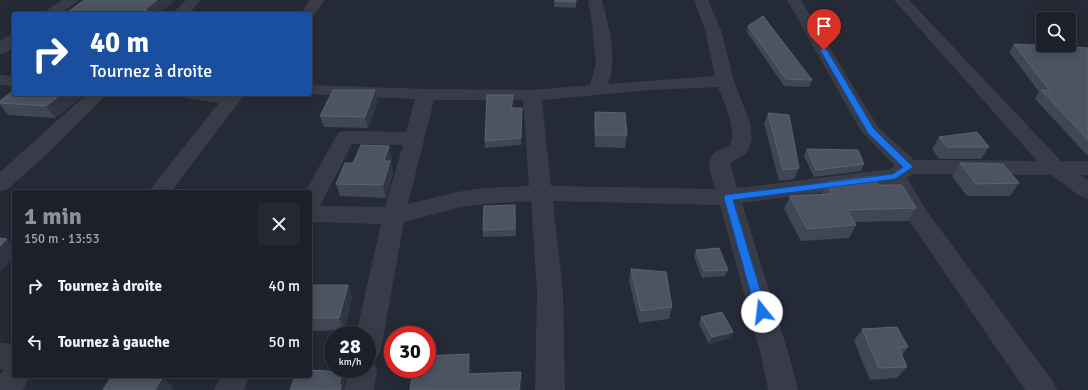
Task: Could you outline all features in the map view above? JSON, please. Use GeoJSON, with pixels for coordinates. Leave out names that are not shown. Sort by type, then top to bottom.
{"type":"FeatureCollection","features":[{"type":"Feature","properties":{"kind":"street"},"geometry":{"type":"LineString","coordinates":[[54,12],[72,0]]}},
{"type":"Feature","properties":{"kind":"street"},"geometry":{"type":"LineString","coordinates":[[182,12],[194,0]]}},
{"type":"Feature","properties":{"kind":"street"},"geometry":{"type":"LineString","coordinates":[[309,12],[318,0]]}},
{"type":"Feature","properties":{"kind":"street"},"geometry":{"type":"LineString","coordinates":[[595,0],[600,23],[605,63],[603,74],[597,90]]}},
{"type":"Feature","properties":{"kind":"street"},"geometry":{"type":"LineString","coordinates":[[702,0],[714,30],[725,81],[740,123],[742,140],[739,149],[720,159],[720,164],[728,198],[775,355],[783,390]]}},
{"type":"Feature","properties":{"kind":"street"},"geometry":{"type":"LineString","coordinates":[[794,0],[871,131],[902,172],[918,216],[1042,390]]}},
{"type":"Feature","properties":{"kind":"street"},"geometry":{"type":"LineString","coordinates":[[901,0],[1055,167],[1088,191]]}},
{"type":"Feature","properties":{"kind":"street"},"geometry":{"type":"LineString","coordinates":[[0,49],[12,40]]}},
{"type":"Feature","properties":{"kind":"street"},"geometry":{"type":"LineString","coordinates":[[0,80],[12,81]]}},
{"type":"Feature","properties":{"kind":"street"},"geometry":{"type":"LineString","coordinates":[[312,90],[426,94],[532,95],[651,85],[725,81]]}},
{"type":"Feature","properties":{"kind":"street"},"geometry":{"type":"LineString","coordinates":[[372,326],[394,216],[426,94]]}},
{"type":"Feature","properties":{"kind":"street"},"geometry":{"type":"LineString","coordinates":[[532,95],[550,292],[550,390]]}},
{"type":"Feature","properties":{"kind":"street"},"geometry":{"type":"LineString","coordinates":[[0,184],[96,96]]}},
{"type":"Feature","properties":{"kind":"street"},"geometry":{"type":"LineString","coordinates":[[220,96],[234,97]]}},
{"type":"Feature","properties":{"kind":"street"},"geometry":{"type":"LineString","coordinates":[[161,190],[234,97]]}},
{"type":"Feature","properties":{"kind":"street"},"geometry":{"type":"LineString","coordinates":[[312,200],[345,137],[415,139]]}},
{"type":"Feature","properties":{"kind":"street"},"geometry":{"type":"LineString","coordinates":[[312,214],[394,216],[456,200],[485,196],[540,193],[728,198],[902,172],[1055,167],[1088,168]]}},
{"type":"Feature","properties":{"kind":"street"},"geometry":{"type":"LineString","coordinates":[[0,356],[12,357]]}},
{"type":"Feature","properties":{"kind":"street"},"geometry":{"type":"LineString","coordinates":[[6,390],[15,378]]}},
{"type":"Feature","properties":{"kind":"street"},"geometry":{"type":"LineString","coordinates":[[229,390],[234,378]]}},
{"type":"Feature","properties":{"kind":"street"},"geometry":{"type":"LineString","coordinates":[[358,390],[361,378]]}},
{"type":"Feature","properties":{"kind":"building"},"geometry":{"type":"Polygon","coordinates":[[[84,0],[157,0],[144,10],[147,10],[144,12],[68,12],[84,0]]]}},
{"type":"Feature","properties":{"kind":"building"},"geometry":{"type":"Polygon","coordinates":[[[554,0],[576,0],[576,2],[555,1],[554,0]]]}},
{"type":"Feature","properties":{"kind":"building"},"geometry":{"type":"Polygon","coordinates":[[[763,16],[812,80],[786,79],[748,26],[763,16]]]}},
{"type":"Feature","properties":{"kind":"building"},"geometry":{"type":"Polygon","coordinates":[[[1014,44],[1036,45],[1036,52],[1076,52],[1076,47],[1088,48],[1088,140],[1041,90],[1050,91],[1014,44]]]}},
{"type":"Feature","properties":{"kind":"building"},"geometry":{"type":"Polygon","coordinates":[[[333,90],[375,90],[365,117],[320,116],[333,90]]]}},
{"type":"Feature","properties":{"kind":"building"},"geometry":{"type":"Polygon","coordinates":[[[12,92],[12,96],[58,96],[46,106],[0,103],[0,101],[12,92]]]}},
{"type":"Feature","properties":{"kind":"building"},"geometry":{"type":"Polygon","coordinates":[[[487,95],[513,95],[511,108],[522,108],[521,138],[485,141],[487,95]]]}},
{"type":"Feature","properties":{"kind":"building"},"geometry":{"type":"Polygon","coordinates":[[[595,112],[625,113],[627,135],[596,135],[595,112]]]}},
{"type":"Feature","properties":{"kind":"building"},"geometry":{"type":"Polygon","coordinates":[[[768,113],[789,115],[799,168],[783,170],[768,113]]]}},
{"type":"Feature","properties":{"kind":"building"},"geometry":{"type":"Polygon","coordinates":[[[977,132],[989,147],[947,147],[939,137],[977,132]]]}},
{"type":"Feature","properties":{"kind":"building"},"geometry":{"type":"Polygon","coordinates":[[[361,145],[389,146],[384,161],[390,161],[383,185],[336,184],[345,163],[353,163],[361,145]]]}},
{"type":"Feature","properties":{"kind":"building"},"geometry":{"type":"Polygon","coordinates":[[[807,149],[858,150],[864,164],[816,170],[807,149]]]}},
{"type":"Feature","properties":{"kind":"building"},"geometry":{"type":"Polygon","coordinates":[[[960,163],[1003,164],[1019,183],[976,184],[960,163]]]}},
{"type":"Feature","properties":{"kind":"building"},"geometry":{"type":"Polygon","coordinates":[[[874,176],[878,185],[902,185],[916,208],[847,210],[856,225],[807,229],[790,196],[832,194],[827,182],[874,176]]]}},
{"type":"Feature","properties":{"kind":"building"},"geometry":{"type":"Polygon","coordinates":[[[515,205],[515,229],[483,230],[484,206],[515,205]]]}},
{"type":"Feature","properties":{"kind":"building"},"geometry":{"type":"Polygon","coordinates":[[[0,238],[7,239],[0,246],[0,238]]]}},
{"type":"Feature","properties":{"kind":"building"},"geometry":{"type":"Polygon","coordinates":[[[719,248],[728,270],[704,271],[696,250],[719,248]]]}},
{"type":"Feature","properties":{"kind":"building"},"geometry":{"type":"Polygon","coordinates":[[[631,269],[666,272],[672,307],[641,311],[631,269]]]}},
{"type":"Feature","properties":{"kind":"building"},"geometry":{"type":"Polygon","coordinates":[[[312,285],[348,285],[339,318],[312,318],[312,285]]]}},
{"type":"Feature","properties":{"kind":"building"},"geometry":{"type":"Polygon","coordinates":[[[722,312],[733,332],[712,337],[701,317],[722,312]]]}},
{"type":"Feature","properties":{"kind":"building"},"geometry":{"type":"Polygon","coordinates":[[[897,327],[908,347],[899,348],[907,367],[879,368],[862,329],[897,327]]]}},
{"type":"Feature","properties":{"kind":"building"},"geometry":{"type":"Polygon","coordinates":[[[469,354],[468,374],[521,372],[519,390],[410,390],[412,378],[436,378],[436,356],[469,354]]]}},
{"type":"Feature","properties":{"kind":"building"},"geometry":{"type":"Polygon","coordinates":[[[312,370],[324,371],[324,378],[340,378],[339,384],[341,385],[340,390],[290,390],[294,378],[312,378],[312,370]]]}},
{"type":"Feature","properties":{"kind":"building"},"geometry":{"type":"Polygon","coordinates":[[[111,378],[162,378],[155,390],[103,390],[111,378]]]}},
{"type":"Feature","properties":{"kind":"route"},"geometry":{"type":"LineString","coordinates":[[762,312],[728,198],[895,176],[909,167],[871,131],[824,50]]}}]}
